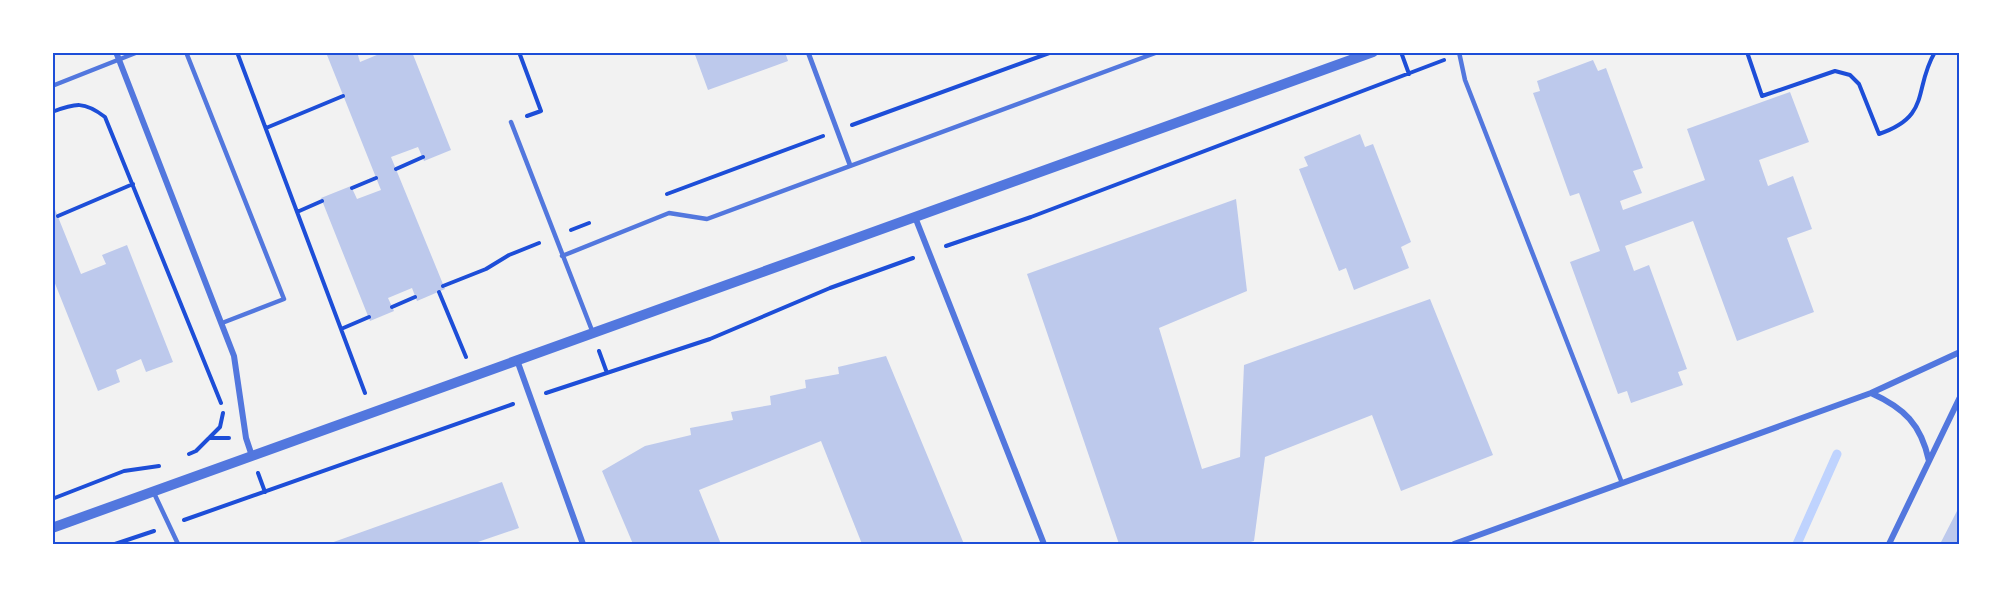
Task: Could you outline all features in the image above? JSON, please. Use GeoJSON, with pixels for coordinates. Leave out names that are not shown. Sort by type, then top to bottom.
{"type":"FeatureCollection","features":[{"type":"Feature","properties":{"kind":"street"},"geometry":{"type":"LineString","coordinates":[[116,52],[234,356],[246,438],[252,456]]}},
{"type":"Feature","properties":{"kind":"street"},"geometry":{"type":"LineString","coordinates":[[808,52],[850,165]]}},
{"type":"Feature","properties":{"kind":"street"},"geometry":{"type":"LineString","coordinates":[[52,528],[1373,52]]}},
{"type":"Feature","properties":{"kind":"street"},"geometry":{"type":"LineString","coordinates":[[915,217],[1044,544]]}},
{"type":"Feature","properties":{"kind":"street"},"geometry":{"type":"LineString","coordinates":[[1454,544],[1871,393],[1959,352]]}},
{"type":"Feature","properties":{"kind":"street"},"geometry":{"type":"LineString","coordinates":[[517,360],[583,544]]}},
{"type":"Feature","properties":{"kind":"street"},"geometry":{"type":"LineString","coordinates":[[1871,393],[1893,403],[1914,424],[1925,443],[1929,461]]}},
{"type":"Feature","properties":{"kind":"street"},"geometry":{"type":"LineString","coordinates":[[1889,544],[1959,397]]}},
{"type":"Feature","properties":{"kind":"lane"},"geometry":{"type":"LineString","coordinates":[[52,86],[138,52]]}},
{"type":"Feature","properties":{"kind":"lane"},"geometry":{"type":"LineString","coordinates":[[186,52],[284,299],[222,323]]}},
{"type":"Feature","properties":{"kind":"lane"},"geometry":{"type":"LineString","coordinates":[[562,256],[669,213],[707,219],[1158,52]]}},
{"type":"Feature","properties":{"kind":"lane"},"geometry":{"type":"LineString","coordinates":[[1459,53],[1465,80],[1622,483]]}},
{"type":"Feature","properties":{"kind":"lane"},"geometry":{"type":"LineString","coordinates":[[511,122],[593,333]]}},
{"type":"Feature","properties":{"kind":"lane"},"geometry":{"type":"LineString","coordinates":[[153,491],[178,544]]}},
{"type":"Feature","properties":{"kind":"path"},"geometry":{"type":"LineString","coordinates":[[237,52],[365,393]]}},
{"type":"Feature","properties":{"kind":"path"},"geometry":{"type":"LineString","coordinates":[[511,122],[541,111],[519,52]]}},
{"type":"Feature","properties":{"kind":"path"},"geometry":{"type":"LineString","coordinates":[[663,196],[1052,52]]}},
{"type":"Feature","properties":{"kind":"path"},"geometry":{"type":"LineString","coordinates":[[1401,52],[1409,74]]}},
{"type":"Feature","properties":{"kind":"path"},"geometry":{"type":"LineString","coordinates":[[1747,52],[1762,96],[1834,71],[1850,75],[1858,84],[1879,134],[1894,128],[1914,109],[1921,96],[1930,61],[1935,52]]}},
{"type":"Feature","properties":{"kind":"path"},"geometry":{"type":"LineString","coordinates":[[116,544],[531,398],[710,339],[830,288],[1031,217],[1459,53]]}},
{"type":"Feature","properties":{"kind":"path"},"geometry":{"type":"LineString","coordinates":[[266,128],[343,96]]}},
{"type":"Feature","properties":{"kind":"path"},"geometry":{"type":"LineString","coordinates":[[52,112],[72,105],[90,106],[105,117],[224,411],[220,427],[209,438]]}},
{"type":"Feature","properties":{"kind":"path"},"geometry":{"type":"LineString","coordinates":[[396,169],[423,157]]}},
{"type":"Feature","properties":{"kind":"path"},"geometry":{"type":"LineString","coordinates":[[352,188],[376,178]]}},
{"type":"Feature","properties":{"kind":"path"},"geometry":{"type":"LineString","coordinates":[[58,216],[133,184]]}},
{"type":"Feature","properties":{"kind":"path"},"geometry":{"type":"LineString","coordinates":[[297,212],[322,201]]}},
{"type":"Feature","properties":{"kind":"path"},"geometry":{"type":"LineString","coordinates":[[443,286],[486,269],[509,255],[598,220]]}},
{"type":"Feature","properties":{"kind":"path"},"geometry":{"type":"LineString","coordinates":[[439,292],[466,357]]}},
{"type":"Feature","properties":{"kind":"path"},"geometry":{"type":"LineString","coordinates":[[392,307],[415,297]]}},
{"type":"Feature","properties":{"kind":"path"},"geometry":{"type":"LineString","coordinates":[[341,329],[369,317]]}},
{"type":"Feature","properties":{"kind":"building"},"geometry":{"type":"Polygon","coordinates":[[[332,52],[357,52],[360,62],[384,52],[412,52],[451,150],[424,161],[418,147],[391,157],[445,289],[417,301],[412,288],[388,298],[394,311],[370,321],[321,198],[351,186],[357,199],[381,190],[327,55],[332,52]]]}},
{"type":"Feature","properties":{"kind":"building"},"geometry":{"type":"Polygon","coordinates":[[[694,52],[785,52],[788,61],[708,90],[694,52]]]}},
{"type":"Feature","properties":{"kind":"building"},"geometry":{"type":"Polygon","coordinates":[[[1593,60],[1598,71],[1606,68],[1643,168],[1633,171],[1642,193],[1620,201],[1623,210],[1705,180],[1687,129],[1790,92],[1809,142],[1759,160],[1768,186],[1793,176],[1812,229],[1787,238],[1814,312],[1737,341],[1693,221],[1625,246],[1634,271],[1649,265],[1687,369],[1678,372],[1683,385],[1631,403],[1627,391],[1618,394],[1570,262],[1600,251],[1579,193],[1570,196],[1533,93],[1540,91],[1537,81],[1593,60]]]}},
{"type":"Feature","properties":{"kind":"building"},"geometry":{"type":"Polygon","coordinates":[[[1360,134],[1365,147],[1373,144],[1411,242],[1401,247],[1409,268],[1354,290],[1346,268],[1339,271],[1299,169],[1308,166],[1304,157],[1360,134]]]}},
{"type":"Feature","properties":{"kind":"building"},"geometry":{"type":"Polygon","coordinates":[[[1236,199],[1247,291],[1159,328],[1202,469],[1240,457],[1244,365],[1430,299],[1493,455],[1401,491],[1372,415],[1265,457],[1254,541],[1244,544],[1119,544],[1027,274],[1236,199]]]}},
{"type":"Feature","properties":{"kind":"building"},"geometry":{"type":"Polygon","coordinates":[[[52,202],[81,274],[106,264],[102,255],[127,245],[173,362],[146,372],[141,359],[116,370],[120,382],[98,391],[52,276],[52,202]]]}},
{"type":"Feature","properties":{"kind":"building"},"geometry":{"type":"Polygon","coordinates":[[[886,356],[964,544],[862,544],[821,441],[699,490],[721,544],[633,544],[602,471],[645,446],[691,435],[690,428],[733,420],[731,412],[771,405],[770,396],[806,388],[805,380],[839,374],[838,367],[886,356]]]}},
{"type":"Feature","properties":{"kind":"building"},"geometry":{"type":"Polygon","coordinates":[[[502,482],[519,528],[472,544],[328,544],[502,482]]]}},
{"type":"Feature","properties":{"kind":"building"},"geometry":{"type":"Polygon","coordinates":[[[1957,511],[1960,512],[1960,544],[1940,544],[1957,511]]]}},
{"type":"Feature","properties":{"kind":"waterway"},"geometry":{"type":"LineString","coordinates":[[1797,544],[1837,454]]}}]}
